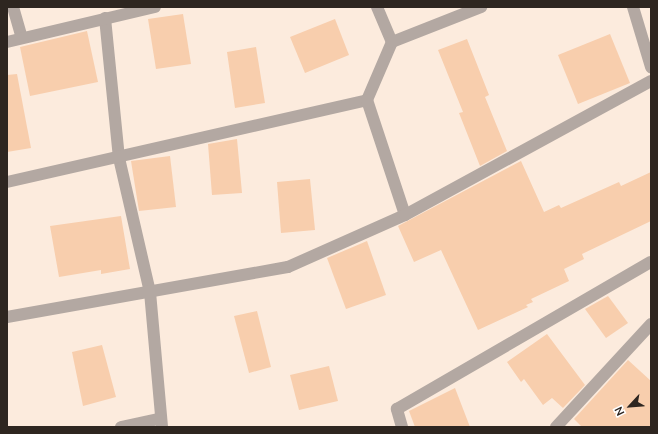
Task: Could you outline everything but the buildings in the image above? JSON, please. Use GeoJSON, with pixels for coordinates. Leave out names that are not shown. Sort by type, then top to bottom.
{"type":"FeatureCollection","features":[{"type":"Feature","properties":{"kind":"street"},"geometry":{"type":"LineString","coordinates":[[14,7],[22,38]]}},
{"type":"Feature","properties":{"kind":"street"},"geometry":{"type":"LineString","coordinates":[[7,42],[155,7]]}},
{"type":"Feature","properties":{"kind":"street"},"geometry":{"type":"LineString","coordinates":[[377,7],[392,42]]}},
{"type":"Feature","properties":{"kind":"street"},"geometry":{"type":"LineString","coordinates":[[405,215],[367,100],[392,42],[481,7]]}},
{"type":"Feature","properties":{"kind":"street"},"geometry":{"type":"LineString","coordinates":[[633,7],[651,67]]}},
{"type":"Feature","properties":{"kind":"street"},"geometry":{"type":"LineString","coordinates":[[105,18],[119,158],[150,292],[161,423],[121,427]]}},
{"type":"Feature","properties":{"kind":"street"},"geometry":{"type":"LineString","coordinates":[[7,317],[288,267],[405,215],[651,81]]}},
{"type":"Feature","properties":{"kind":"street"},"geometry":{"type":"LineString","coordinates":[[7,182],[119,158],[367,100]]}},
{"type":"Feature","properties":{"kind":"street"},"geometry":{"type":"LineString","coordinates":[[402,427],[397,409],[651,262]]}},
{"type":"Feature","properties":{"kind":"street"},"geometry":{"type":"LineString","coordinates":[[556,427],[651,324]]}}]}
